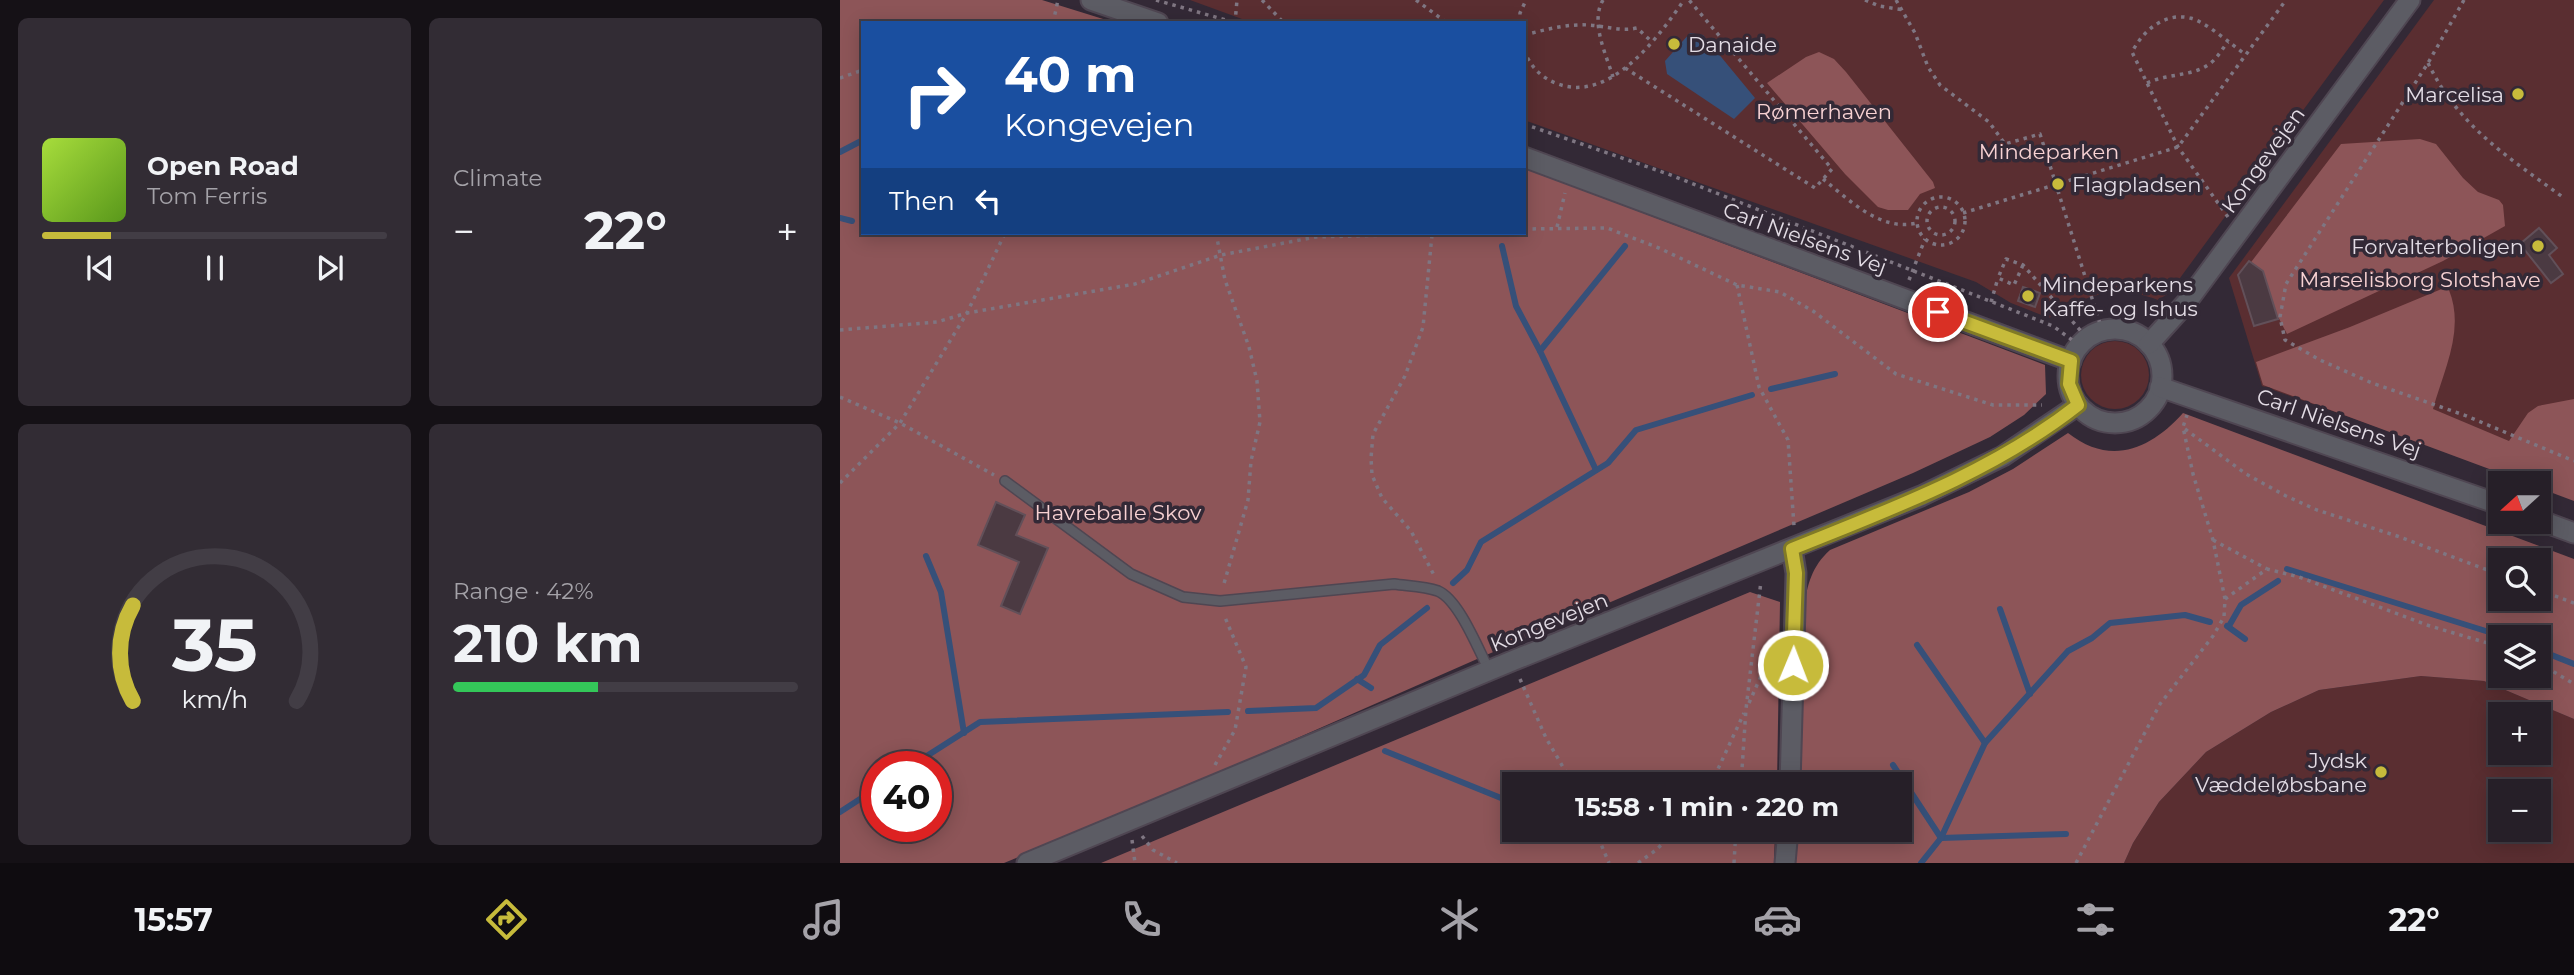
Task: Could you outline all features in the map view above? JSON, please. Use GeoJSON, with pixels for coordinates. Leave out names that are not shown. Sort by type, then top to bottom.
{"type":"FeatureCollection","features":[{"type":"Feature","properties":{"kind":"street"},"geometry":{"type":"LineString","coordinates":[[1091,0],[1152,21]]}},
{"type":"Feature","properties":{"kind":"street","name":"Kongevejen"},"geometry":{"type":"LineString","coordinates":[[2149,344],[2186,303],[2410,0]]}},
{"type":"Feature","properties":{"kind":"street","name":"Carl Nielsens Vej"},"geometry":{"type":"LineString","coordinates":[[1526,158],[2085,344]]}},
{"type":"Feature","properties":{"kind":"street"},"geometry":{"type":"LineString","coordinates":[[2128,331],[2149,344],[2157,355],[2161,369],[2161,387],[2148,409],[2125,422],[2099,420],[2078,405],[2069,384],[2085,344],[2128,331]]}},
{"type":"Feature","properties":{"kind":"street","name":"Carl Nielsens Vej"},"geometry":{"type":"LineString","coordinates":[[2161,387],[2488,500]]}},
{"type":"Feature","properties":{"kind":"street","name":"Kongevejen"},"geometry":{"type":"LineString","coordinates":[[1027,863],[1489,670],[1921,496],[1972,472],[2036,435],[2078,405]]}},
{"type":"Feature","properties":{"kind":"street"},"geometry":{"type":"LineString","coordinates":[[2552,525],[2574,533]]}},
{"type":"Feature","properties":{"kind":"street"},"geometry":{"type":"LineString","coordinates":[[1790,772],[1796,573],[1792,549]]}},
{"type":"Feature","properties":{"kind":"street"},"geometry":{"type":"LineString","coordinates":[[1785,863],[1787,842]]}},
{"type":"Feature","properties":{"kind":"lane"},"geometry":{"type":"LineString","coordinates":[[1005,481],[1131,574],[1183,597],[1220,601],[1394,584],[1440,592],[1459,613],[1489,670]]}},
{"type":"Feature","properties":{"kind":"path"},"geometry":{"type":"LineString","coordinates":[[1053,21],[1058,0]]}},
{"type":"Feature","properties":{"kind":"path"},"geometry":{"type":"LineString","coordinates":[[1156,0],[1229,21]]}},
{"type":"Feature","properties":{"kind":"path"},"geometry":{"type":"LineString","coordinates":[[1236,21],[1237,0]]}},
{"type":"Feature","properties":{"kind":"path"},"geometry":{"type":"LineString","coordinates":[[1262,0],[1282,21]]}},
{"type":"Feature","properties":{"kind":"path"},"geometry":{"type":"LineString","coordinates":[[1416,0],[1444,21]]}},
{"type":"Feature","properties":{"kind":"path"},"geometry":{"type":"LineString","coordinates":[[1520,21],[1520,13],[1526,0]]}},
{"type":"Feature","properties":{"kind":"path"},"geometry":{"type":"LineString","coordinates":[[1603,0],[1598,8],[1598,26],[1613,77]]}},
{"type":"Feature","properties":{"kind":"path"},"geometry":{"type":"LineString","coordinates":[[1526,53],[1538,73],[1563,86],[1587,87],[1613,77],[1625,68],[1664,29],[1686,0],[1832,169],[1815,188],[1625,68]]}},
{"type":"Feature","properties":{"kind":"path"},"geometry":{"type":"LineString","coordinates":[[1865,0],[1879,6],[1904,10]]}},
{"type":"Feature","properties":{"kind":"path"},"geometry":{"type":"LineString","coordinates":[[1896,0],[1904,10],[1928,67],[1940,85],[1989,122],[2005,144],[2040,134],[2056,184],[2085,344]]}},
{"type":"Feature","properties":{"kind":"path"},"geometry":{"type":"LineString","coordinates":[[1963,213],[2178,147],[2286,0]]}},
{"type":"Feature","properties":{"kind":"path"},"geometry":{"type":"LineString","coordinates":[[2464,0],[2427,63],[2286,284],[2280,317],[2285,340],[2320,360],[2372,383],[2464,415],[2574,461]]}},
{"type":"Feature","properties":{"kind":"path"},"geometry":{"type":"LineString","coordinates":[[2228,218],[2178,147],[2132,52],[2139,38],[2153,26],[2169,19],[2191,18],[2246,55]]}},
{"type":"Feature","properties":{"kind":"path"},"geometry":{"type":"LineString","coordinates":[[1526,34],[1560,26],[1598,26],[1614,30],[1637,28],[1651,42]]}},
{"type":"Feature","properties":{"kind":"path"},"geometry":{"type":"LineString","coordinates":[[2147,83],[2202,68],[2213,61],[2228,42]]}},
{"type":"Feature","properties":{"kind":"path"},"geometry":{"type":"LineString","coordinates":[[2427,63],[2439,87],[2459,114],[2500,151],[2564,198]]}},
{"type":"Feature","properties":{"kind":"path"},"geometry":{"type":"LineString","coordinates":[[840,78],[861,72]]}},
{"type":"Feature","properties":{"kind":"path"},"geometry":{"type":"LineString","coordinates":[[1526,125],[1668,174],[2053,326],[2085,344]]}},
{"type":"Feature","properties":{"kind":"path"},"geometry":{"type":"LineString","coordinates":[[1557,228],[1570,174]]}},
{"type":"Feature","properties":{"kind":"path"},"geometry":{"type":"LineString","coordinates":[[1823,179],[1863,211],[1901,225],[1917,223]]}},
{"type":"Feature","properties":{"kind":"path"},"geometry":{"type":"LineString","coordinates":[[1935,197],[1937,208]]}},
{"type":"Feature","properties":{"kind":"path"},"geometry":{"type":"LineString","coordinates":[[1935,197],[1949,198],[1960,206],[1964,226],[1951,242],[1938,244],[1926,239],[1917,223],[1917,216],[1923,204],[1935,197]]}},
{"type":"Feature","properties":{"kind":"path"},"geometry":{"type":"LineString","coordinates":[[1937,208],[1949,209],[1954,217],[1951,230],[1942,234],[1934,232],[1927,222],[1929,213],[1937,208]]}},
{"type":"Feature","properties":{"kind":"path"},"geometry":{"type":"LineString","coordinates":[[1526,229],[1607,228],[1659,248],[1737,285],[1780,292],[1813,311],[1896,374],[1993,405],[2078,405]]}},
{"type":"Feature","properties":{"kind":"path"},"geometry":{"type":"LineString","coordinates":[[1942,234],[1944,244]]}},
{"type":"Feature","properties":{"kind":"path"},"geometry":{"type":"LineString","coordinates":[[840,483],[900,423],[967,313],[1004,235]]}},
{"type":"Feature","properties":{"kind":"path"},"geometry":{"type":"LineString","coordinates":[[1212,769],[1235,730],[1245,667],[1220,601],[1248,500],[1251,461],[1260,422],[1257,381],[1249,347],[1225,280],[1216,235]]}},
{"type":"Feature","properties":{"kind":"path"},"geometry":{"type":"LineString","coordinates":[[840,330],[937,322],[967,313],[1135,284],[1221,255],[1315,237],[1432,235],[1423,327],[1405,376],[1373,434],[1371,458],[1372,475],[1382,498],[1411,531],[1432,570],[1440,592]]}},
{"type":"Feature","properties":{"kind":"path"},"geometry":{"type":"LineString","coordinates":[[1908,281],[1926,239]]}},
{"type":"Feature","properties":{"kind":"path"},"geometry":{"type":"LineString","coordinates":[[1991,302],[2006,259],[2023,265],[2085,344]]}},
{"type":"Feature","properties":{"kind":"path"},"geometry":{"type":"LineString","coordinates":[[1998,278],[2014,285],[2023,265]]}},
{"type":"Feature","properties":{"kind":"path"},"geometry":{"type":"LineString","coordinates":[[1737,285],[1759,387],[1788,440],[1795,516],[1792,549]]}},
{"type":"Feature","properties":{"kind":"path"},"geometry":{"type":"LineString","coordinates":[[2076,863],[2160,704],[2213,636],[2224,617],[2225,599],[2213,540],[2193,474],[2183,427],[2192,396]]}},
{"type":"Feature","properties":{"kind":"path"},"geometry":{"type":"LineString","coordinates":[[840,397],[900,423],[1005,481]]}},
{"type":"Feature","properties":{"kind":"path"},"geometry":{"type":"LineString","coordinates":[[2183,427],[2246,474],[2286,496],[2317,510],[2488,570]]}},
{"type":"Feature","properties":{"kind":"path"},"geometry":{"type":"LineString","coordinates":[[2213,540],[2267,569],[2299,577],[2430,626],[2488,643]]}},
{"type":"Feature","properties":{"kind":"path"},"geometry":{"type":"LineString","coordinates":[[1742,772],[1746,709],[1763,561]]}},
{"type":"Feature","properties":{"kind":"path"},"geometry":{"type":"LineString","coordinates":[[2225,599],[2267,569]]}},
{"type":"Feature","properties":{"kind":"path"},"geometry":{"type":"LineString","coordinates":[[2551,594],[2574,603]]}},
{"type":"Feature","properties":{"kind":"path"},"geometry":{"type":"LineString","coordinates":[[1717,772],[1765,667],[1794,642]]}},
{"type":"Feature","properties":{"kind":"path"},"geometry":{"type":"LineString","coordinates":[[1512,661],[1546,738],[1566,772]]}},
{"type":"Feature","properties":{"kind":"path"},"geometry":{"type":"LineString","coordinates":[[2551,670],[2574,684]]}},
{"type":"Feature","properties":{"kind":"path"},"geometry":{"type":"LineString","coordinates":[[1130,820],[1153,850],[1177,863]]}},
{"type":"Feature","properties":{"kind":"path"},"geometry":{"type":"LineString","coordinates":[[1600,842],[1609,863]]}},
{"type":"Feature","properties":{"kind":"path"},"geometry":{"type":"LineString","coordinates":[[1638,863],[1664,842]]}},
{"type":"Feature","properties":{"kind":"path"},"geometry":{"type":"LineString","coordinates":[[1734,863],[1735,842]]}},
{"type":"Feature","properties":{"kind":"green space","name":"Havreballe Skov"},"geometry":{"type":"Polygon","coordinates":[[[840,0],[1042,0],[1110,21],[861,21],[861,235],[1526,235],[1526,169],[2045,365],[2046,394],[2024,415],[1990,437],[1913,473],[1484,656],[1140,807],[1004,863],[840,863],[840,0]]]}},
{"type":"Feature","properties":{"kind":"green space","name":"Mindeparken"},"geometry":{"type":"Polygon","coordinates":[[[1190,0],[2384,0],[2169,293],[2158,300],[2128,292],[2101,294],[2076,303],[2049,318],[2011,303],[1976,282],[1526,121],[1526,21],[1248,21],[1190,0]]]}},
{"type":"Feature","properties":{"kind":"green space","name":"Marselisborg Slotshave"},"geometry":{"type":"Polygon","coordinates":[[[2434,0],[2574,0],[2574,497],[2552,489],[2552,471],[2501,471],[2262,386],[2229,278],[2434,0]]]}},
{"type":"Feature","properties":{"kind":"green space","name":"Rømerhaven"},"geometry":{"type":"Polygon","coordinates":[[[1819,52],[1834,59],[1846,72],[1933,182],[1935,188],[1920,194],[1908,210],[1878,207],[1845,174],[1767,83],[1806,57],[1819,52]]]}},
{"type":"Feature","properties":{"kind":"green space"},"geometry":{"type":"Polygon","coordinates":[[[2420,139],[2436,144],[2478,192],[2499,200],[2503,205],[2505,226],[2443,261],[2287,334],[2260,282],[2239,278],[2341,144],[2420,139]]]}},
{"type":"Feature","properties":{"kind":"green space"},"geometry":{"type":"Polygon","coordinates":[[[2444,288],[2449,290],[2455,320],[2454,335],[2433,409],[2509,441],[2528,413],[2538,406],[2574,399],[2574,501],[2552,493],[2552,471],[2495,471],[2263,385],[2256,362],[2444,288]]]}},
{"type":"Feature","properties":{"kind":"green space"},"geometry":{"type":"Polygon","coordinates":[[[2115,341],[2128,344],[2139,351],[2146,362],[2149,375],[2146,388],[2139,399],[2128,406],[2115,409],[2102,406],[2091,399],[2084,388],[2081,375],[2084,362],[2091,351],[2102,344],[2115,341]]]}},
{"type":"Feature","properties":{"kind":"green space"},"geometry":{"type":"Polygon","coordinates":[[[2183,413],[2488,527],[2488,534],[2507,534],[2545,548],[2488,548],[2488,611],[2551,611],[2551,550],[2574,559],[2574,719],[2551,709],[2551,702],[2534,702],[2501,688],[2551,688],[2551,625],[2488,625],[2488,683],[2421,676],[2319,690],[2271,712],[2206,752],[2159,802],[2133,843],[2124,863],[1796,863],[1797,842],[1912,842],[1912,772],[1799,772],[1804,608],[1811,576],[1824,556],[1830,550],[1969,492],[2013,469],[2068,433],[2099,449],[2114,451],[2129,449],[2157,436],[2183,413]]]}},
{"type":"Feature","properties":{"kind":"green space"},"geometry":{"type":"Polygon","coordinates":[[[1750,592],[1780,602],[1777,772],[1502,772],[1502,842],[1775,842],[1774,863],[1101,863],[1750,592]]]}},
{"type":"Feature","properties":{"kind":"green space","name":"Jydsk Væddeløbsbane"},"geometry":{"type":"Polygon","coordinates":[[[2421,676],[2484,681],[2488,683],[2488,688],[2501,688],[2534,702],[2488,702],[2488,765],[2551,765],[2551,709],[2574,719],[2574,863],[2124,863],[2133,843],[2159,802],[2206,752],[2271,712],[2319,690],[2421,676]]]}},
{"type":"Feature","properties":{"kind":"water"},"geometry":{"type":"Polygon","coordinates":[[[1690,33],[1703,35],[1755,98],[1734,119],[1667,74],[1665,61],[1690,33]]]}},
{"type":"Feature","properties":{"kind":"building","name":"Forvalterboligen"},"geometry":{"type":"Polygon","coordinates":[[[2539,228],[2557,248],[2549,255],[2563,274],[2551,283],[2520,244],[2539,228]]]}},
{"type":"Feature","properties":{"kind":"building"},"geometry":{"type":"Polygon","coordinates":[[[2249,261],[2263,271],[2278,319],[2254,326],[2238,275],[2249,261]]]}},
{"type":"Feature","properties":{"kind":"building"},"geometry":{"type":"Polygon","coordinates":[[[2023,287],[2040,293],[2035,307],[2018,301],[2023,287]]]}},
{"type":"Feature","properties":{"kind":"building"},"geometry":{"type":"Polygon","coordinates":[[[996,502],[1025,515],[1016,535],[1048,548],[1020,614],[1001,606],[1019,562],[978,545],[996,502]]]}},
{"type":"Feature","properties":{"kind":"waterway"},"geometry":{"type":"LineString","coordinates":[[840,152],[861,141]]}},
{"type":"Feature","properties":{"kind":"waterway"},"geometry":{"type":"LineString","coordinates":[[840,218],[852,221]]}},
{"type":"Feature","properties":{"kind":"waterway"},"geometry":{"type":"LineString","coordinates":[[1502,246],[1516,306],[1540,351]]}},
{"type":"Feature","properties":{"kind":"waterway"},"geometry":{"type":"LineString","coordinates":[[1596,470],[1540,351],[1625,246]]}},
{"type":"Feature","properties":{"kind":"waterway"},"geometry":{"type":"LineString","coordinates":[[1771,389],[1835,374]]}},
{"type":"Feature","properties":{"kind":"waterway"},"geometry":{"type":"LineString","coordinates":[[1453,583],[1467,570],[1481,542],[1608,463],[1636,430],[1752,395]]}},
{"type":"Feature","properties":{"kind":"waterway"},"geometry":{"type":"LineString","coordinates":[[926,556],[941,592],[964,733]]}},
{"type":"Feature","properties":{"kind":"waterway"},"geometry":{"type":"LineString","coordinates":[[2287,569],[2488,632]]}},
{"type":"Feature","properties":{"kind":"waterway"},"geometry":{"type":"LineString","coordinates":[[2229,626],[2241,605],[2278,581]]}},
{"type":"Feature","properties":{"kind":"waterway"},"geometry":{"type":"LineString","coordinates":[[1248,711],[1316,708],[1364,675],[1380,645],[1427,608]]}},
{"type":"Feature","properties":{"kind":"waterway"},"geometry":{"type":"LineString","coordinates":[[2000,609],[2030,694]]}},
{"type":"Feature","properties":{"kind":"waterway"},"geometry":{"type":"LineString","coordinates":[[1921,863],[1941,838],[1985,743],[2068,651],[2092,638],[2110,623],[2185,615],[2210,622]]}},
{"type":"Feature","properties":{"kind":"waterway"},"geometry":{"type":"LineString","coordinates":[[2227,626],[2245,639]]}},
{"type":"Feature","properties":{"kind":"waterway"},"geometry":{"type":"LineString","coordinates":[[1917,645],[1985,743]]}},
{"type":"Feature","properties":{"kind":"waterway"},"geometry":{"type":"LineString","coordinates":[[2551,655],[2574,664]]}},
{"type":"Feature","properties":{"kind":"waterway"},"geometry":{"type":"LineString","coordinates":[[1357,679],[1371,688]]}},
{"type":"Feature","properties":{"kind":"waterway"},"geometry":{"type":"LineString","coordinates":[[935,751],[980,722],[1228,712]]}},
{"type":"Feature","properties":{"kind":"waterway"},"geometry":{"type":"LineString","coordinates":[[1385,751],[1501,798]]}},
{"type":"Feature","properties":{"kind":"waterway"},"geometry":{"type":"LineString","coordinates":[[1893,765],[1941,838],[2066,834]]}},
{"type":"Feature","properties":{"kind":"waterway"},"geometry":{"type":"LineString","coordinates":[[840,812],[861,798]]}},
{"type":"Feature","properties":{"kind":"place","name":"Danaide"},"geometry":{"type":"Point","coordinates":[1674,44]}},
{"type":"Feature","properties":{"kind":"place","name":"Marcelisa"},"geometry":{"type":"Point","coordinates":[2518,94]}},
{"type":"Feature","properties":{"kind":"place","name":"Flagpladsen"},"geometry":{"type":"Point","coordinates":[2058,184]}},
{"type":"Feature","properties":{"kind":"place","name":"Forvalterboligen"},"geometry":{"type":"Point","coordinates":[2538,246]}},
{"type":"Feature","properties":{"kind":"place","name":"Mindeparkens Kaffe- og Ishus"},"geometry":{"type":"Point","coordinates":[2028,296]}},
{"type":"Feature","properties":{"kind":"place","name":"Jydsk Væddeløbsbane"},"geometry":{"type":"Point","coordinates":[2381,772]}},
{"type":"Feature","properties":{"kind":"route"},"geometry":{"type":"LineString","coordinates":[[1793,665],[1796,573],[1792,549],[1961,478],[2003,456],[2078,405],[2069,384],[2071,361],[1938,312]]}}]}
